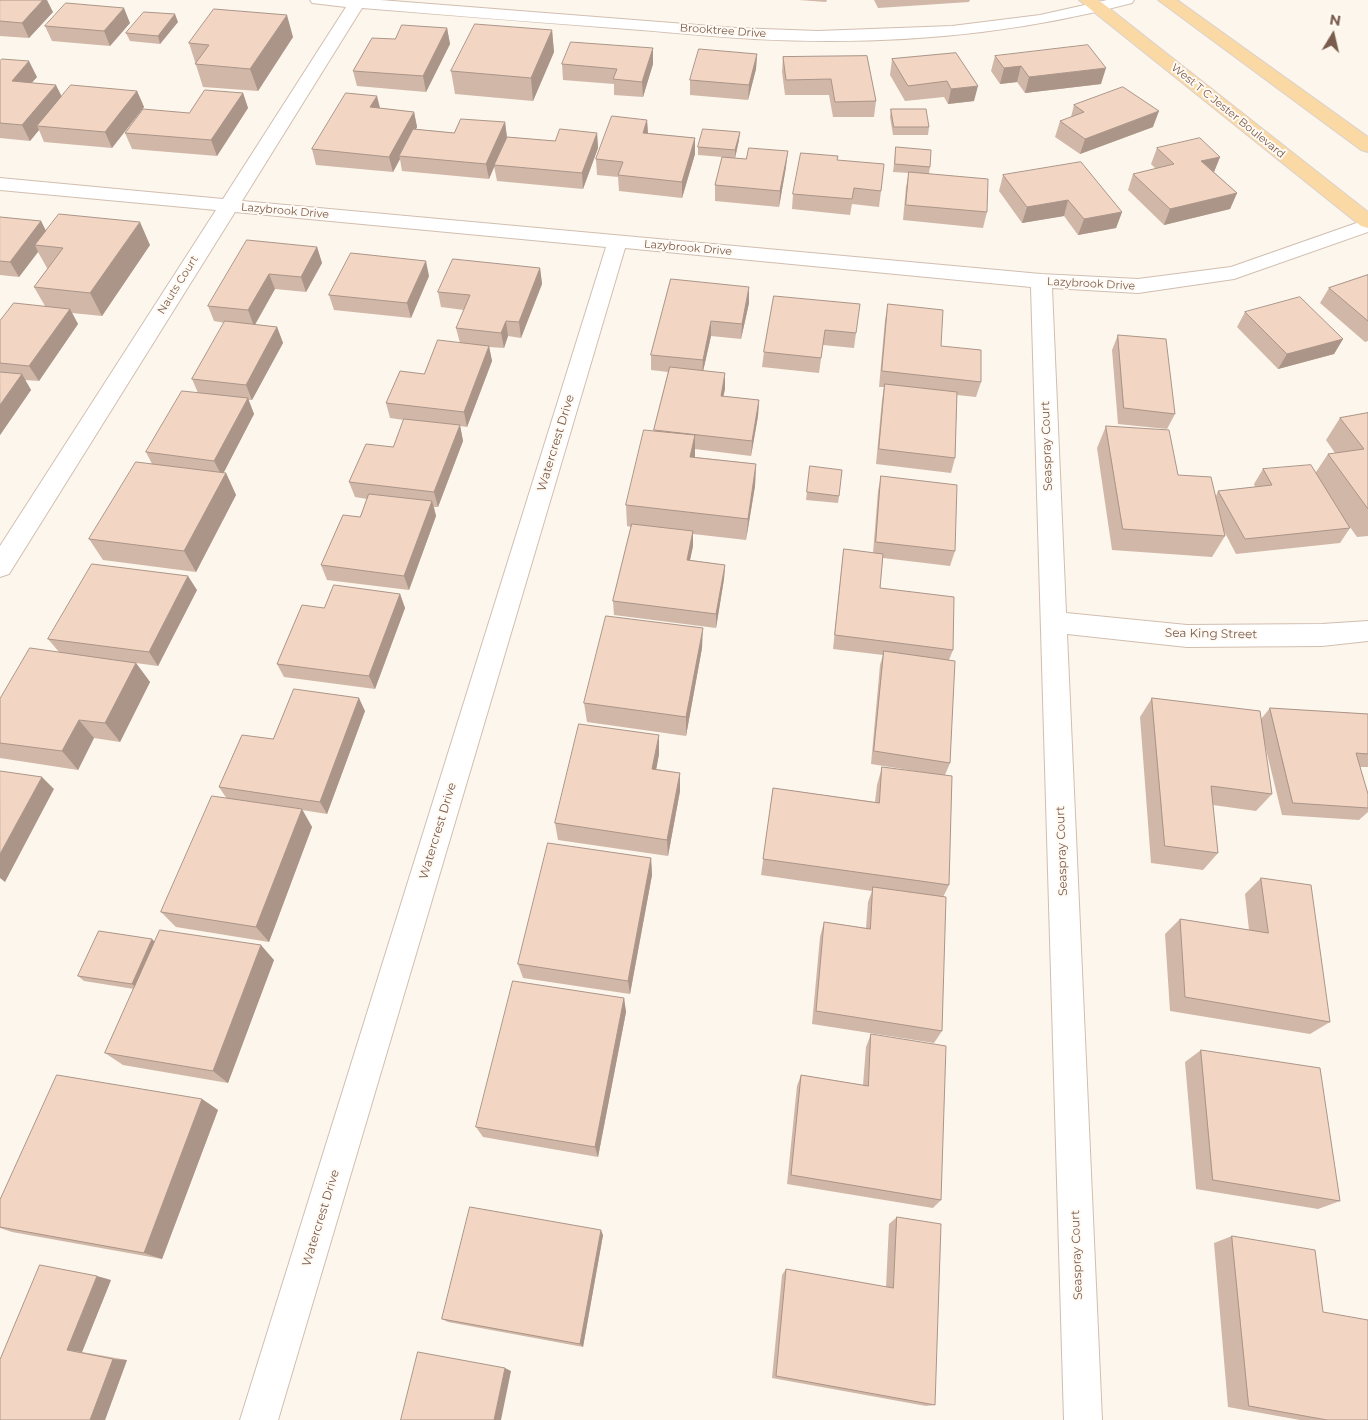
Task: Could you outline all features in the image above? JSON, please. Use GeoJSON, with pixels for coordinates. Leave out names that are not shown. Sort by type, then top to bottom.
{"type":"FeatureCollection","features":[{"type":"Feature","properties":{"kind":"main road"},"geometry":{"type":"LineString","coordinates":[[1166,0],[1368,146]]}},
{"type":"Feature","properties":{"kind":"main road","name":"West T C Jester Boulevard"},"geometry":{"type":"LineString","coordinates":[[1093,4],[1368,224]]}},
{"type":"Feature","properties":{"kind":"street","name":"Brooktree Drive"},"geometry":{"type":"LineString","coordinates":[[318,0],[772,35],[851,36],[957,30],[1069,15],[1093,4],[1126,0]]}},
{"type":"Feature","properties":{"kind":"street","name":"Nauts Court"},"geometry":{"type":"LineString","coordinates":[[0,567],[357,3]]}},
{"type":"Feature","properties":{"kind":"street","name":"Lazybrook Drive"},"geometry":{"type":"LineString","coordinates":[[0,184],[1041,282],[1138,286],[1234,273],[1368,224]]}},
{"type":"Feature","properties":{"kind":"street","name":"Watercrest Drive"},"geometry":{"type":"LineString","coordinates":[[259,1420],[617,242]]}},
{"type":"Feature","properties":{"kind":"street","name":"Seaspray Court"},"geometry":{"type":"LineString","coordinates":[[1041,282],[1083,1420]]}},
{"type":"Feature","properties":{"kind":"street","name":"Sea King Street"},"geometry":{"type":"LineString","coordinates":[[1054,622],[1187,636],[1322,635],[1368,630]]}},
{"type":"Feature","properties":{"kind":"building"},"geometry":{"type":"Polygon","coordinates":[[[0,0],[43,0],[22,23],[0,21],[0,0]]]}},
{"type":"Feature","properties":{"kind":"building"},"geometry":{"type":"Polygon","coordinates":[[[66,3],[124,8],[104,31],[45,26],[66,3]]]}},
{"type":"Feature","properties":{"kind":"building"},"geometry":{"type":"Polygon","coordinates":[[[214,9],[287,15],[250,69],[195,64],[209,45],[189,43],[214,9]]]}},
{"type":"Feature","properties":{"kind":"building"},"geometry":{"type":"Polygon","coordinates":[[[144,12],[175,14],[158,36],[126,33],[144,12]]]}},
{"type":"Feature","properties":{"kind":"building"},"geometry":{"type":"Polygon","coordinates":[[[475,24],[552,30],[531,78],[451,71],[475,24]]]}},
{"type":"Feature","properties":{"kind":"building"},"geometry":{"type":"Polygon","coordinates":[[[402,25],[447,28],[423,76],[353,71],[372,38],[395,39],[402,25]]]}},
{"type":"Feature","properties":{"kind":"building"},"geometry":{"type":"Polygon","coordinates":[[[571,42],[653,48],[642,82],[613,79],[617,69],[562,64],[571,42]]]}},
{"type":"Feature","properties":{"kind":"building"},"geometry":{"type":"Polygon","coordinates":[[[1088,45],[1106,68],[1029,77],[1021,66],[1004,68],[995,56],[1088,45]]]}},
{"type":"Feature","properties":{"kind":"building"},"geometry":{"type":"Polygon","coordinates":[[[699,49],[757,54],[749,85],[690,80],[699,49]]]}},
{"type":"Feature","properties":{"kind":"building"},"geometry":{"type":"Polygon","coordinates":[[[956,53],[978,86],[951,89],[947,81],[908,86],[892,59],[956,53]]]}},
{"type":"Feature","properties":{"kind":"building"},"geometry":{"type":"Polygon","coordinates":[[[867,56],[876,101],[835,102],[831,79],[786,80],[783,57],[867,56]]]}},
{"type":"Feature","properties":{"kind":"building"},"geometry":{"type":"Polygon","coordinates":[[[2,59],[29,61],[12,81],[56,85],[22,125],[0,123],[0,61],[2,59]]]}},
{"type":"Feature","properties":{"kind":"building"},"geometry":{"type":"Polygon","coordinates":[[[71,85],[137,91],[105,132],[37,126],[71,85]]]}},
{"type":"Feature","properties":{"kind":"building"},"geometry":{"type":"Polygon","coordinates":[[[1123,87],[1159,111],[1085,139],[1060,121],[1084,112],[1074,105],[1123,87]]]}},
{"type":"Feature","properties":{"kind":"building"},"geometry":{"type":"Polygon","coordinates":[[[205,90],[243,93],[211,140],[125,133],[143,109],[189,113],[205,90]]]}},
{"type":"Feature","properties":{"kind":"building"},"geometry":{"type":"Polygon","coordinates":[[[346,93],[377,96],[370,107],[414,112],[389,157],[312,149],[346,93]]]}},
{"type":"Feature","properties":{"kind":"building"},"geometry":{"type":"Polygon","coordinates":[[[891,109],[926,109],[929,127],[894,127],[891,109]]]}},
{"type":"Feature","properties":{"kind":"building"},"geometry":{"type":"Polygon","coordinates":[[[612,116],[647,120],[643,133],[695,138],[682,182],[618,175],[623,162],[596,159],[612,116]]]}},
{"type":"Feature","properties":{"kind":"building"},"geometry":{"type":"Polygon","coordinates":[[[461,119],[505,122],[486,164],[399,156],[413,129],[454,133],[461,119]]]}},
{"type":"Feature","properties":{"kind":"building"},"geometry":{"type":"Polygon","coordinates":[[[560,129],[597,133],[582,173],[494,165],[507,137],[555,141],[560,129]]]}},
{"type":"Feature","properties":{"kind":"building"},"geometry":{"type":"Polygon","coordinates":[[[703,129],[740,132],[735,150],[698,147],[703,129]]]}},
{"type":"Feature","properties":{"kind":"building"},"geometry":{"type":"Polygon","coordinates":[[[1200,138],[1220,157],[1201,161],[1237,193],[1170,209],[1133,174],[1174,164],[1157,148],[1200,138]]]}},
{"type":"Feature","properties":{"kind":"building"},"geometry":{"type":"Polygon","coordinates":[[[896,147],[931,150],[930,167],[895,164],[896,147]]]}},
{"type":"Feature","properties":{"kind":"building"},"geometry":{"type":"Polygon","coordinates":[[[749,148],[788,151],[780,191],[715,185],[722,157],[746,159],[749,148]]]}},
{"type":"Feature","properties":{"kind":"building"},"geometry":{"type":"Polygon","coordinates":[[[801,153],[838,156],[837,160],[884,164],[881,191],[854,188],[852,199],[793,194],[801,153]]]}},
{"type":"Feature","properties":{"kind":"building"},"geometry":{"type":"Polygon","coordinates":[[[1081,162],[1122,212],[1084,219],[1068,200],[1027,207],[1003,175],[1081,162]]]}},
{"type":"Feature","properties":{"kind":"building"},"geometry":{"type":"Polygon","coordinates":[[[909,172],[988,179],[987,212],[906,205],[909,172]]]}},
{"type":"Feature","properties":{"kind":"building"},"geometry":{"type":"Polygon","coordinates":[[[59,214],[140,222],[90,293],[34,287],[63,248],[35,245],[59,214]]]}},
{"type":"Feature","properties":{"kind":"building"},"geometry":{"type":"Polygon","coordinates":[[[0,217],[41,221],[10,262],[0,261],[0,217]]]}},
{"type":"Feature","properties":{"kind":"building"},"geometry":{"type":"Polygon","coordinates":[[[247,240],[317,247],[301,277],[269,274],[248,310],[208,306],[247,240]]]}},
{"type":"Feature","properties":{"kind":"building"},"geometry":{"type":"Polygon","coordinates":[[[351,253],[426,261],[407,303],[329,295],[351,253]]]}},
{"type":"Feature","properties":{"kind":"building"},"geometry":{"type":"Polygon","coordinates":[[[453,259],[540,268],[519,322],[506,321],[501,333],[456,328],[470,295],[438,292],[453,259]]]}},
{"type":"Feature","properties":{"kind":"building"},"geometry":{"type":"Polygon","coordinates":[[[1368,275],[1368,321],[1329,288],[1368,275]]]}},
{"type":"Feature","properties":{"kind":"building"},"geometry":{"type":"Polygon","coordinates":[[[671,279],[749,287],[742,324],[711,321],[703,360],[651,355],[671,279]]]}},
{"type":"Feature","properties":{"kind":"building"},"geometry":{"type":"Polygon","coordinates":[[[774,296],[860,304],[856,333],[825,330],[821,358],[764,352],[774,296]]]}},
{"type":"Feature","properties":{"kind":"building"},"geometry":{"type":"Polygon","coordinates":[[[1300,297],[1343,339],[1287,354],[1245,312],[1300,297]]]}},
{"type":"Feature","properties":{"kind":"building"},"geometry":{"type":"Polygon","coordinates":[[[14,303],[70,309],[29,366],[0,363],[0,321],[14,303]]]}},
{"type":"Feature","properties":{"kind":"building"},"geometry":{"type":"Polygon","coordinates":[[[888,304],[943,310],[941,346],[981,350],[981,382],[882,371],[888,304]]]}},
{"type":"Feature","properties":{"kind":"building"},"geometry":{"type":"Polygon","coordinates":[[[225,321],[277,327],[246,385],[192,379],[225,321]]]}},
{"type":"Feature","properties":{"kind":"building"},"geometry":{"type":"Polygon","coordinates":[[[1118,335],[1166,339],[1175,414],[1124,408],[1118,335]]]}},
{"type":"Feature","properties":{"kind":"building"},"geometry":{"type":"Polygon","coordinates":[[[438,340],[489,346],[464,412],[386,403],[400,371],[424,374],[438,340]]]}},
{"type":"Feature","properties":{"kind":"building"},"geometry":{"type":"Polygon","coordinates":[[[670,367],[725,373],[721,396],[759,400],[752,441],[654,430],[670,367]]]}},
{"type":"Feature","properties":{"kind":"building"},"geometry":{"type":"Polygon","coordinates":[[[0,372],[22,374],[0,405],[0,372]]]}},
{"type":"Feature","properties":{"kind":"building"},"geometry":{"type":"Polygon","coordinates":[[[885,384],[957,392],[955,458],[879,449],[885,384]]]}},
{"type":"Feature","properties":{"kind":"building"},"geometry":{"type":"Polygon","coordinates":[[[182,391],[248,398],[214,461],[146,452],[182,391]]]}},
{"type":"Feature","properties":{"kind":"building"},"geometry":{"type":"Polygon","coordinates":[[[1368,413],[1368,509],[1328,454],[1364,449],[1340,418],[1368,413]]]}},
{"type":"Feature","properties":{"kind":"building"},"geometry":{"type":"Polygon","coordinates":[[[404,419],[460,425],[434,492],[349,482],[366,444],[393,447],[404,419]]]}},
{"type":"Feature","properties":{"kind":"building"},"geometry":{"type":"Polygon","coordinates":[[[1106,426],[1169,430],[1178,475],[1211,477],[1225,536],[1123,529],[1106,426]]]}},
{"type":"Feature","properties":{"kind":"building"},"geometry":{"type":"Polygon","coordinates":[[[644,430],[695,435],[690,457],[756,464],[748,519],[626,505],[644,430]]]}},
{"type":"Feature","properties":{"kind":"building"},"geometry":{"type":"Polygon","coordinates":[[[136,462],[226,473],[184,551],[89,539],[136,462]]]}},
{"type":"Feature","properties":{"kind":"building"},"geometry":{"type":"Polygon","coordinates":[[[1311,465],[1350,528],[1245,539],[1218,491],[1272,485],[1263,469],[1311,465]]]}},
{"type":"Feature","properties":{"kind":"building"},"geometry":{"type":"Polygon","coordinates":[[[810,466],[842,470],[839,496],[807,492],[810,466]]]}},
{"type":"Feature","properties":{"kind":"building"},"geometry":{"type":"Polygon","coordinates":[[[881,476],[957,485],[955,551],[876,542],[881,476]]]}},
{"type":"Feature","properties":{"kind":"building"},"geometry":{"type":"Polygon","coordinates":[[[369,494],[432,501],[404,576],[321,565],[343,515],[360,517],[369,494]]]}},
{"type":"Feature","properties":{"kind":"building"},"geometry":{"type":"Polygon","coordinates":[[[632,524],[693,531],[687,560],[725,565],[716,614],[613,601],[632,524]]]}},
{"type":"Feature","properties":{"kind":"building"},"geometry":{"type":"Polygon","coordinates":[[[844,549],[883,554],[880,588],[954,597],[953,650],[835,635],[844,549]]]}},
{"type":"Feature","properties":{"kind":"building"},"geometry":{"type":"Polygon","coordinates":[[[92,564],[188,576],[149,652],[48,639],[92,564]]]}},
{"type":"Feature","properties":{"kind":"building"},"geometry":{"type":"Polygon","coordinates":[[[334,585],[400,594],[369,676],[277,664],[302,605],[324,608],[334,585]]]}},
{"type":"Feature","properties":{"kind":"building"},"geometry":{"type":"Polygon","coordinates":[[[606,616],[703,628],[686,717],[584,703],[606,616]]]}},
{"type":"Feature","properties":{"kind":"building"},"geometry":{"type":"Polygon","coordinates":[[[30,648],[136,663],[105,723],[79,720],[62,751],[0,743],[0,699],[30,648]]]}},
{"type":"Feature","properties":{"kind":"building"},"geometry":{"type":"Polygon","coordinates":[[[884,651],[955,661],[950,763],[874,751],[884,651]]]}},
{"type":"Feature","properties":{"kind":"building"},"geometry":{"type":"Polygon","coordinates":[[[294,689],[359,698],[320,802],[219,787],[242,735],[273,739],[294,689]]]}},
{"type":"Feature","properties":{"kind":"building"},"geometry":{"type":"Polygon","coordinates":[[[1152,698],[1260,711],[1272,794],[1211,786],[1218,853],[1165,846],[1152,698]]]}},
{"type":"Feature","properties":{"kind":"building"},"geometry":{"type":"Polygon","coordinates":[[[1270,708],[1368,714],[1368,754],[1356,753],[1368,794],[1368,808],[1293,803],[1270,708]]]}},
{"type":"Feature","properties":{"kind":"building"},"geometry":{"type":"Polygon","coordinates":[[[579,724],[659,735],[652,769],[680,773],[667,840],[555,823],[579,724]]]}},
{"type":"Feature","properties":{"kind":"building"},"geometry":{"type":"Polygon","coordinates":[[[882,767],[952,776],[949,885],[763,859],[773,788],[879,803],[882,767]]]}},
{"type":"Feature","properties":{"kind":"building"},"geometry":{"type":"Polygon","coordinates":[[[0,771],[42,777],[0,854],[0,771]]]}},
{"type":"Feature","properties":{"kind":"building"},"geometry":{"type":"Polygon","coordinates":[[[212,796],[302,809],[256,927],[161,912],[212,796]]]}},
{"type":"Feature","properties":{"kind":"building"},"geometry":{"type":"Polygon","coordinates":[[[548,843],[651,858],[628,981],[518,964],[548,843]]]}},
{"type":"Feature","properties":{"kind":"building"},"geometry":{"type":"Polygon","coordinates":[[[1261,878],[1311,885],[1330,1022],[1185,997],[1180,919],[1268,933],[1261,878]]]}},
{"type":"Feature","properties":{"kind":"building"},"geometry":{"type":"Polygon","coordinates":[[[873,887],[946,897],[942,1031],[816,1011],[824,922],[870,929],[873,887]]]}},
{"type":"Feature","properties":{"kind":"building"},"geometry":{"type":"Polygon","coordinates":[[[160,930],[261,945],[213,1071],[105,1053],[160,930]]]}},
{"type":"Feature","properties":{"kind":"building"},"geometry":{"type":"Polygon","coordinates":[[[99,931],[152,939],[132,984],[78,976],[99,931]]]}},
{"type":"Feature","properties":{"kind":"building"},"geometry":{"type":"Polygon","coordinates":[[[513,981],[624,998],[595,1147],[476,1127],[513,981]]]}},
{"type":"Feature","properties":{"kind":"building"},"geometry":{"type":"Polygon","coordinates":[[[871,1034],[946,1046],[941,1200],[791,1175],[801,1075],[868,1086],[871,1034]]]}},
{"type":"Feature","properties":{"kind":"building"},"geometry":{"type":"Polygon","coordinates":[[[1201,1050],[1320,1068],[1340,1201],[1213,1180],[1201,1050]]]}},
{"type":"Feature","properties":{"kind":"building"},"geometry":{"type":"Polygon","coordinates":[[[57,1075],[202,1099],[144,1253],[0,1227],[0,1200],[57,1075]]]}},
{"type":"Feature","properties":{"kind":"building"},"geometry":{"type":"Polygon","coordinates":[[[470,1207],[601,1230],[580,1344],[442,1319],[470,1207]]]}},
{"type":"Feature","properties":{"kind":"building"},"geometry":{"type":"Polygon","coordinates":[[[897,1217],[941,1224],[935,1405],[776,1376],[786,1269],[893,1288],[897,1217]]]}},
{"type":"Feature","properties":{"kind":"building"},"geometry":{"type":"Polygon","coordinates":[[[1232,1236],[1315,1250],[1323,1312],[1368,1320],[1368,1420],[1327,1420],[1249,1406],[1232,1236]]]}},
{"type":"Feature","properties":{"kind":"building"},"geometry":{"type":"Polygon","coordinates":[[[40,1265],[97,1276],[67,1350],[113,1359],[90,1420],[0,1420],[0,1360],[40,1265]]]}},
{"type":"Feature","properties":{"kind":"building"},"geometry":{"type":"Polygon","coordinates":[[[418,1352],[505,1368],[494,1420],[401,1420],[418,1352]]]}}]}
